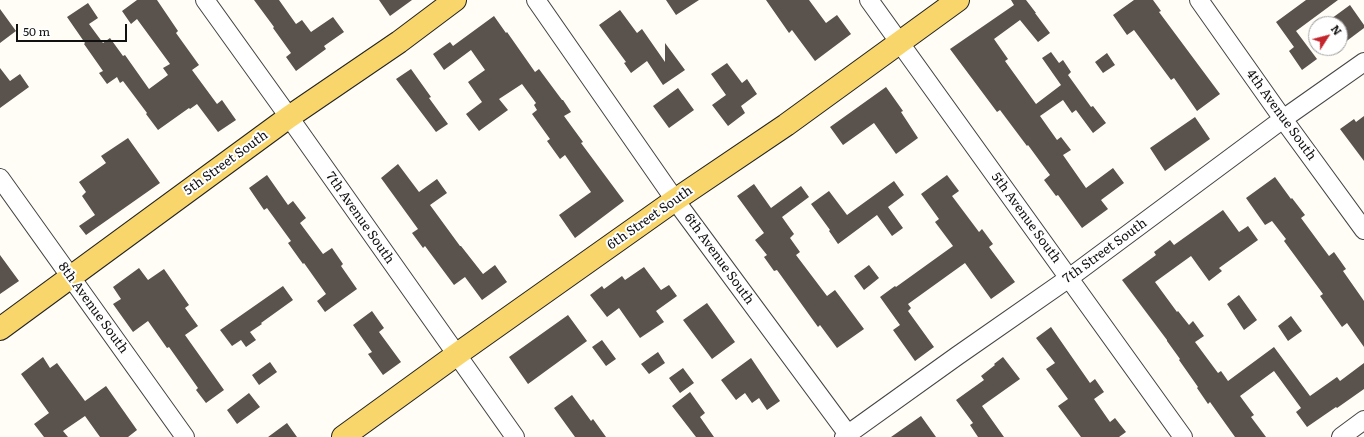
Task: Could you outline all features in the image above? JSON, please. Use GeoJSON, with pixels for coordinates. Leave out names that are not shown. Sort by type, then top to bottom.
{"type":"FeatureCollection","features":[{"type":"Feature","properties":{"kind":"main road","name":"5th Street South"},"geometry":{"type":"LineString","coordinates":[[0,329],[289,117],[399,42],[455,0]]}},
{"type":"Feature","properties":{"kind":"main road","name":"6th Street South"},"geometry":{"type":"LineString","coordinates":[[343,437],[675,200],[786,125],[958,0]]}},
{"type":"Feature","properties":{"kind":"street","name":"7th Avenue South"},"geometry":{"type":"LineString","coordinates":[[205,0],[515,437]]}},
{"type":"Feature","properties":{"kind":"street","name":"6th Avenue South"},"geometry":{"type":"LineString","coordinates":[[536,0],[675,200],[847,436]]}},
{"type":"Feature","properties":{"kind":"street","name":"5th Avenue South"},"geometry":{"type":"LineString","coordinates":[[869,0],[1183,437]]}},
{"type":"Feature","properties":{"kind":"street","name":"4th Avenue South"},"geometry":{"type":"LineString","coordinates":[[1199,0],[1364,230]]}},
{"type":"Feature","properties":{"kind":"street","name":"7th Street South"},"geometry":{"type":"LineString","coordinates":[[847,436],[957,356],[1069,278],[1283,119],[1364,62]]}},
{"type":"Feature","properties":{"kind":"street","name":"8th Avenue South"},"geometry":{"type":"LineString","coordinates":[[0,178],[186,437]]}},
{"type":"Feature","properties":{"kind":"street"},"geometry":{"type":"LineString","coordinates":[[1341,437],[1364,420]]}},
{"type":"Feature","properties":{"kind":"building"},"geometry":{"type":"Polygon","coordinates":[[[137,0],[157,0],[178,31],[176,33],[199,65],[192,70],[217,104],[222,100],[236,120],[218,132],[197,104],[158,130],[123,81],[120,83],[117,77],[107,84],[99,73],[103,71],[67,17],[88,3],[98,18],[89,24],[103,43],[110,38],[123,56],[125,55],[149,89],[168,75],[163,68],[170,64],[137,19],[131,24],[122,11],[137,0]]]}},
{"type":"Feature","properties":{"kind":"building"},"geometry":{"type":"Polygon","coordinates":[[[254,0],[279,0],[296,24],[302,20],[311,32],[333,17],[344,32],[324,46],[326,49],[296,71],[286,57],[291,53],[254,0]]]}},
{"type":"Feature","properties":{"kind":"building"},"geometry":{"type":"Polygon","coordinates":[[[379,0],[412,0],[390,16],[379,0]]]}},
{"type":"Feature","properties":{"kind":"building"},"geometry":{"type":"Polygon","coordinates":[[[666,0],[699,0],[676,15],[666,0]]]}},
{"type":"Feature","properties":{"kind":"building"},"geometry":{"type":"Polygon","coordinates":[[[766,0],[809,0],[826,23],[837,15],[851,34],[815,61],[792,30],[789,33],[766,0]]]}},
{"type":"Feature","properties":{"kind":"building"},"geometry":{"type":"Polygon","coordinates":[[[1011,0],[1026,0],[1050,33],[1038,42],[1020,20],[994,39],[1008,59],[1005,61],[1036,104],[1061,85],[1042,58],[1051,52],[1059,63],[1063,60],[1071,72],[1068,75],[1091,107],[1093,106],[1106,123],[1093,133],[1076,110],[1072,113],[1063,100],[1040,116],[1057,140],[1061,137],[1071,150],[1063,155],[1086,188],[1113,168],[1124,183],[1101,200],[1108,209],[1082,228],[1058,195],[1056,196],[1044,180],[1050,175],[1028,145],[1027,146],[1000,110],[997,112],[950,49],[1014,5],[1011,0]]]}},
{"type":"Feature","properties":{"kind":"building"},"geometry":{"type":"Polygon","coordinates":[[[1134,0],[1153,0],[1161,11],[1159,12],[1220,94],[1197,111],[1174,78],[1171,80],[1134,30],[1127,35],[1113,15],[1134,0]]]}},
{"type":"Feature","properties":{"kind":"building"},"geometry":{"type":"Polygon","coordinates":[[[1306,0],[1338,0],[1316,16],[1308,16],[1308,22],[1296,31],[1308,47],[1308,56],[1315,56],[1317,59],[1302,70],[1289,51],[1294,47],[1276,22],[1306,0]]]}},
{"type":"Feature","properties":{"kind":"building"},"geometry":{"type":"Polygon","coordinates":[[[1350,5],[1364,25],[1364,28],[1348,40],[1348,16],[1335,16],[1350,5]]]}},
{"type":"Feature","properties":{"kind":"building"},"geometry":{"type":"Polygon","coordinates":[[[0,9],[16,31],[0,43],[0,9]]]}},
{"type":"Feature","properties":{"kind":"building"},"geometry":{"type":"Polygon","coordinates":[[[620,10],[637,33],[642,29],[665,62],[665,43],[685,70],[663,85],[647,61],[631,73],[624,63],[626,62],[599,25],[620,10]]]}},
{"type":"Feature","properties":{"kind":"building"},"geometry":{"type":"Polygon","coordinates":[[[494,16],[535,72],[539,69],[563,100],[571,112],[564,116],[583,142],[581,143],[624,201],[575,238],[559,215],[591,192],[565,155],[560,159],[547,141],[550,139],[532,114],[537,110],[534,105],[536,103],[522,84],[499,99],[508,110],[479,131],[466,114],[482,102],[468,82],[485,70],[471,50],[444,70],[433,54],[450,42],[453,46],[494,16]]]}},
{"type":"Feature","properties":{"kind":"building"},"geometry":{"type":"Polygon","coordinates":[[[1107,53],[1115,65],[1103,73],[1095,62],[1107,53]]]}},
{"type":"Feature","properties":{"kind":"building"},"geometry":{"type":"Polygon","coordinates":[[[727,63],[742,83],[747,79],[757,94],[741,106],[745,113],[728,126],[712,105],[726,95],[711,74],[727,63]]]}},
{"type":"Feature","properties":{"kind":"building"},"geometry":{"type":"Polygon","coordinates":[[[0,68],[10,81],[20,74],[29,87],[0,108],[0,68]]]}},
{"type":"Feature","properties":{"kind":"building"},"geometry":{"type":"Polygon","coordinates":[[[411,69],[431,97],[429,98],[448,124],[436,132],[396,79],[411,69]]]}},
{"type":"Feature","properties":{"kind":"building"},"geometry":{"type":"Polygon","coordinates":[[[886,87],[903,111],[901,112],[918,138],[896,154],[874,123],[843,145],[830,127],[886,87]]]}},
{"type":"Feature","properties":{"kind":"building"},"geometry":{"type":"Polygon","coordinates":[[[678,88],[694,110],[669,128],[653,106],[678,88]]]}},
{"type":"Feature","properties":{"kind":"building"},"geometry":{"type":"Polygon","coordinates":[[[1364,116],[1364,161],[1340,129],[1354,119],[1356,122],[1364,116]]]}},
{"type":"Feature","properties":{"kind":"building"},"geometry":{"type":"Polygon","coordinates":[[[1195,117],[1210,139],[1165,171],[1150,148],[1195,117]]]}},
{"type":"Feature","properties":{"kind":"building"},"geometry":{"type":"Polygon","coordinates":[[[128,138],[160,183],[86,235],[79,226],[95,215],[82,196],[86,192],[79,182],[106,163],[101,156],[128,138]]]}},
{"type":"Feature","properties":{"kind":"building"},"geometry":{"type":"Polygon","coordinates":[[[398,164],[419,192],[437,179],[447,193],[430,205],[483,274],[495,265],[507,282],[482,300],[465,277],[454,285],[425,246],[423,248],[412,233],[418,229],[381,178],[398,164]]]}},
{"type":"Feature","properties":{"kind":"building"},"geometry":{"type":"Polygon","coordinates":[[[267,175],[288,205],[293,201],[306,218],[300,223],[323,254],[332,248],[343,264],[341,266],[357,289],[325,312],[317,301],[326,294],[288,243],[291,241],[267,208],[264,210],[249,188],[267,175]]]}},
{"type":"Feature","properties":{"kind":"building"},"geometry":{"type":"Polygon","coordinates":[[[947,175],[959,191],[952,196],[979,232],[982,229],[993,244],[989,247],[1015,282],[991,299],[965,263],[908,304],[911,308],[908,311],[934,347],[915,361],[893,330],[900,325],[880,297],[953,246],[935,222],[939,219],[921,194],[947,175]]]}},
{"type":"Feature","properties":{"kind":"building"},"geometry":{"type":"Polygon","coordinates":[[[1275,177],[1305,215],[1301,218],[1329,256],[1334,252],[1346,269],[1343,271],[1364,301],[1364,347],[1347,323],[1342,327],[1320,296],[1323,294],[1284,241],[1286,239],[1272,221],[1265,225],[1246,198],[1275,177]]]}},
{"type":"Feature","properties":{"kind":"building"},"geometry":{"type":"Polygon","coordinates":[[[894,181],[904,195],[888,207],[903,228],[892,236],[877,215],[838,244],[829,231],[830,230],[811,204],[829,191],[847,215],[894,181]]]}},
{"type":"Feature","properties":{"kind":"building"},"geometry":{"type":"Polygon","coordinates":[[[754,184],[771,208],[801,186],[809,197],[782,217],[794,234],[790,238],[800,252],[796,255],[827,296],[835,290],[864,329],[837,348],[820,325],[818,327],[777,270],[774,271],[764,257],[767,255],[755,240],[764,233],[737,196],[754,184]]]}},
{"type":"Feature","properties":{"kind":"building"},"geometry":{"type":"Polygon","coordinates":[[[1223,210],[1239,232],[1248,226],[1258,240],[1219,268],[1222,271],[1209,281],[1191,256],[1155,282],[1177,312],[1178,311],[1189,325],[1193,321],[1204,336],[1195,342],[1218,373],[1221,371],[1228,381],[1274,347],[1310,396],[1337,377],[1340,381],[1364,363],[1364,389],[1307,427],[1296,412],[1301,408],[1274,371],[1240,396],[1254,415],[1251,417],[1266,437],[1235,437],[1210,402],[1208,404],[1167,340],[1122,280],[1156,255],[1154,252],[1170,240],[1174,245],[1223,210]]]}},
{"type":"Feature","properties":{"kind":"building"},"geometry":{"type":"Polygon","coordinates":[[[0,255],[19,281],[0,294],[0,255]]]}},
{"type":"Feature","properties":{"kind":"building"},"geometry":{"type":"Polygon","coordinates":[[[869,265],[879,278],[864,290],[854,276],[869,265]]]}},
{"type":"Feature","properties":{"kind":"building"},"geometry":{"type":"Polygon","coordinates":[[[644,267],[661,290],[669,285],[677,296],[656,311],[664,322],[640,338],[619,308],[607,317],[590,295],[602,286],[604,289],[622,276],[625,280],[644,267]]]}},
{"type":"Feature","properties":{"kind":"building"},"geometry":{"type":"Polygon","coordinates":[[[139,268],[148,280],[164,269],[189,305],[185,308],[198,326],[185,335],[224,390],[206,403],[196,390],[198,388],[169,347],[167,348],[148,321],[133,332],[113,304],[121,299],[113,287],[139,268]]]}},
{"type":"Feature","properties":{"kind":"building"},"geometry":{"type":"Polygon","coordinates":[[[283,286],[293,300],[250,332],[256,340],[246,347],[241,340],[232,346],[220,330],[283,286]]]}},
{"type":"Feature","properties":{"kind":"building"},"geometry":{"type":"Polygon","coordinates":[[[1239,295],[1257,320],[1244,330],[1227,304],[1239,295]]]}},
{"type":"Feature","properties":{"kind":"building"},"geometry":{"type":"Polygon","coordinates":[[[707,303],[735,342],[712,359],[683,320],[707,303]]]}},
{"type":"Feature","properties":{"kind":"building"},"geometry":{"type":"Polygon","coordinates":[[[372,311],[384,328],[379,332],[401,362],[383,375],[368,354],[372,352],[353,325],[372,311]]]}},
{"type":"Feature","properties":{"kind":"building"},"geometry":{"type":"Polygon","coordinates":[[[568,315],[587,341],[528,384],[509,357],[568,315]]]}},
{"type":"Feature","properties":{"kind":"building"},"geometry":{"type":"Polygon","coordinates":[[[1291,316],[1302,331],[1288,341],[1278,326],[1291,316]]]}},
{"type":"Feature","properties":{"kind":"building"},"geometry":{"type":"Polygon","coordinates":[[[1051,327],[1090,383],[1095,379],[1104,392],[1094,399],[1110,422],[1115,418],[1126,432],[1119,437],[1081,437],[1058,406],[1068,399],[1046,369],[1055,363],[1036,338],[1051,327]]]}},
{"type":"Feature","properties":{"kind":"building"},"geometry":{"type":"Polygon","coordinates":[[[602,340],[616,359],[606,366],[592,347],[602,340]]]}},
{"type":"Feature","properties":{"kind":"building"},"geometry":{"type":"Polygon","coordinates":[[[658,352],[665,363],[649,374],[641,364],[658,352]]]}},
{"type":"Feature","properties":{"kind":"building"},"geometry":{"type":"Polygon","coordinates":[[[43,357],[50,368],[57,363],[85,401],[106,386],[137,430],[128,437],[100,437],[85,416],[63,431],[68,437],[44,437],[34,424],[49,413],[21,374],[43,357]]]}},
{"type":"Feature","properties":{"kind":"building"},"geometry":{"type":"Polygon","coordinates":[[[1003,357],[1020,379],[982,406],[1004,437],[978,437],[970,425],[973,423],[956,400],[984,380],[981,376],[1003,357]]]}},
{"type":"Feature","properties":{"kind":"building"},"geometry":{"type":"Polygon","coordinates":[[[751,358],[780,401],[767,410],[759,398],[752,403],[745,393],[736,400],[721,380],[751,358]]]}},
{"type":"Feature","properties":{"kind":"building"},"geometry":{"type":"Polygon","coordinates":[[[270,362],[277,372],[259,385],[252,375],[270,362]]]}},
{"type":"Feature","properties":{"kind":"building"},"geometry":{"type":"Polygon","coordinates":[[[683,368],[694,383],[680,393],[669,378],[683,368]]]}},
{"type":"Feature","properties":{"kind":"building"},"geometry":{"type":"Polygon","coordinates":[[[690,392],[705,413],[700,417],[714,437],[696,437],[672,406],[690,392]]]}},
{"type":"Feature","properties":{"kind":"building"},"geometry":{"type":"Polygon","coordinates":[[[249,393],[260,407],[237,424],[227,410],[249,393]]]}},
{"type":"Feature","properties":{"kind":"building"},"geometry":{"type":"Polygon","coordinates":[[[572,395],[591,421],[593,419],[606,437],[575,437],[554,408],[572,395]]]}},
{"type":"Feature","properties":{"kind":"building"},"geometry":{"type":"Polygon","coordinates":[[[921,416],[936,437],[891,437],[921,416]]]}},
{"type":"Feature","properties":{"kind":"building"},"geometry":{"type":"Polygon","coordinates":[[[287,423],[297,437],[268,437],[287,423]]]}}]}
